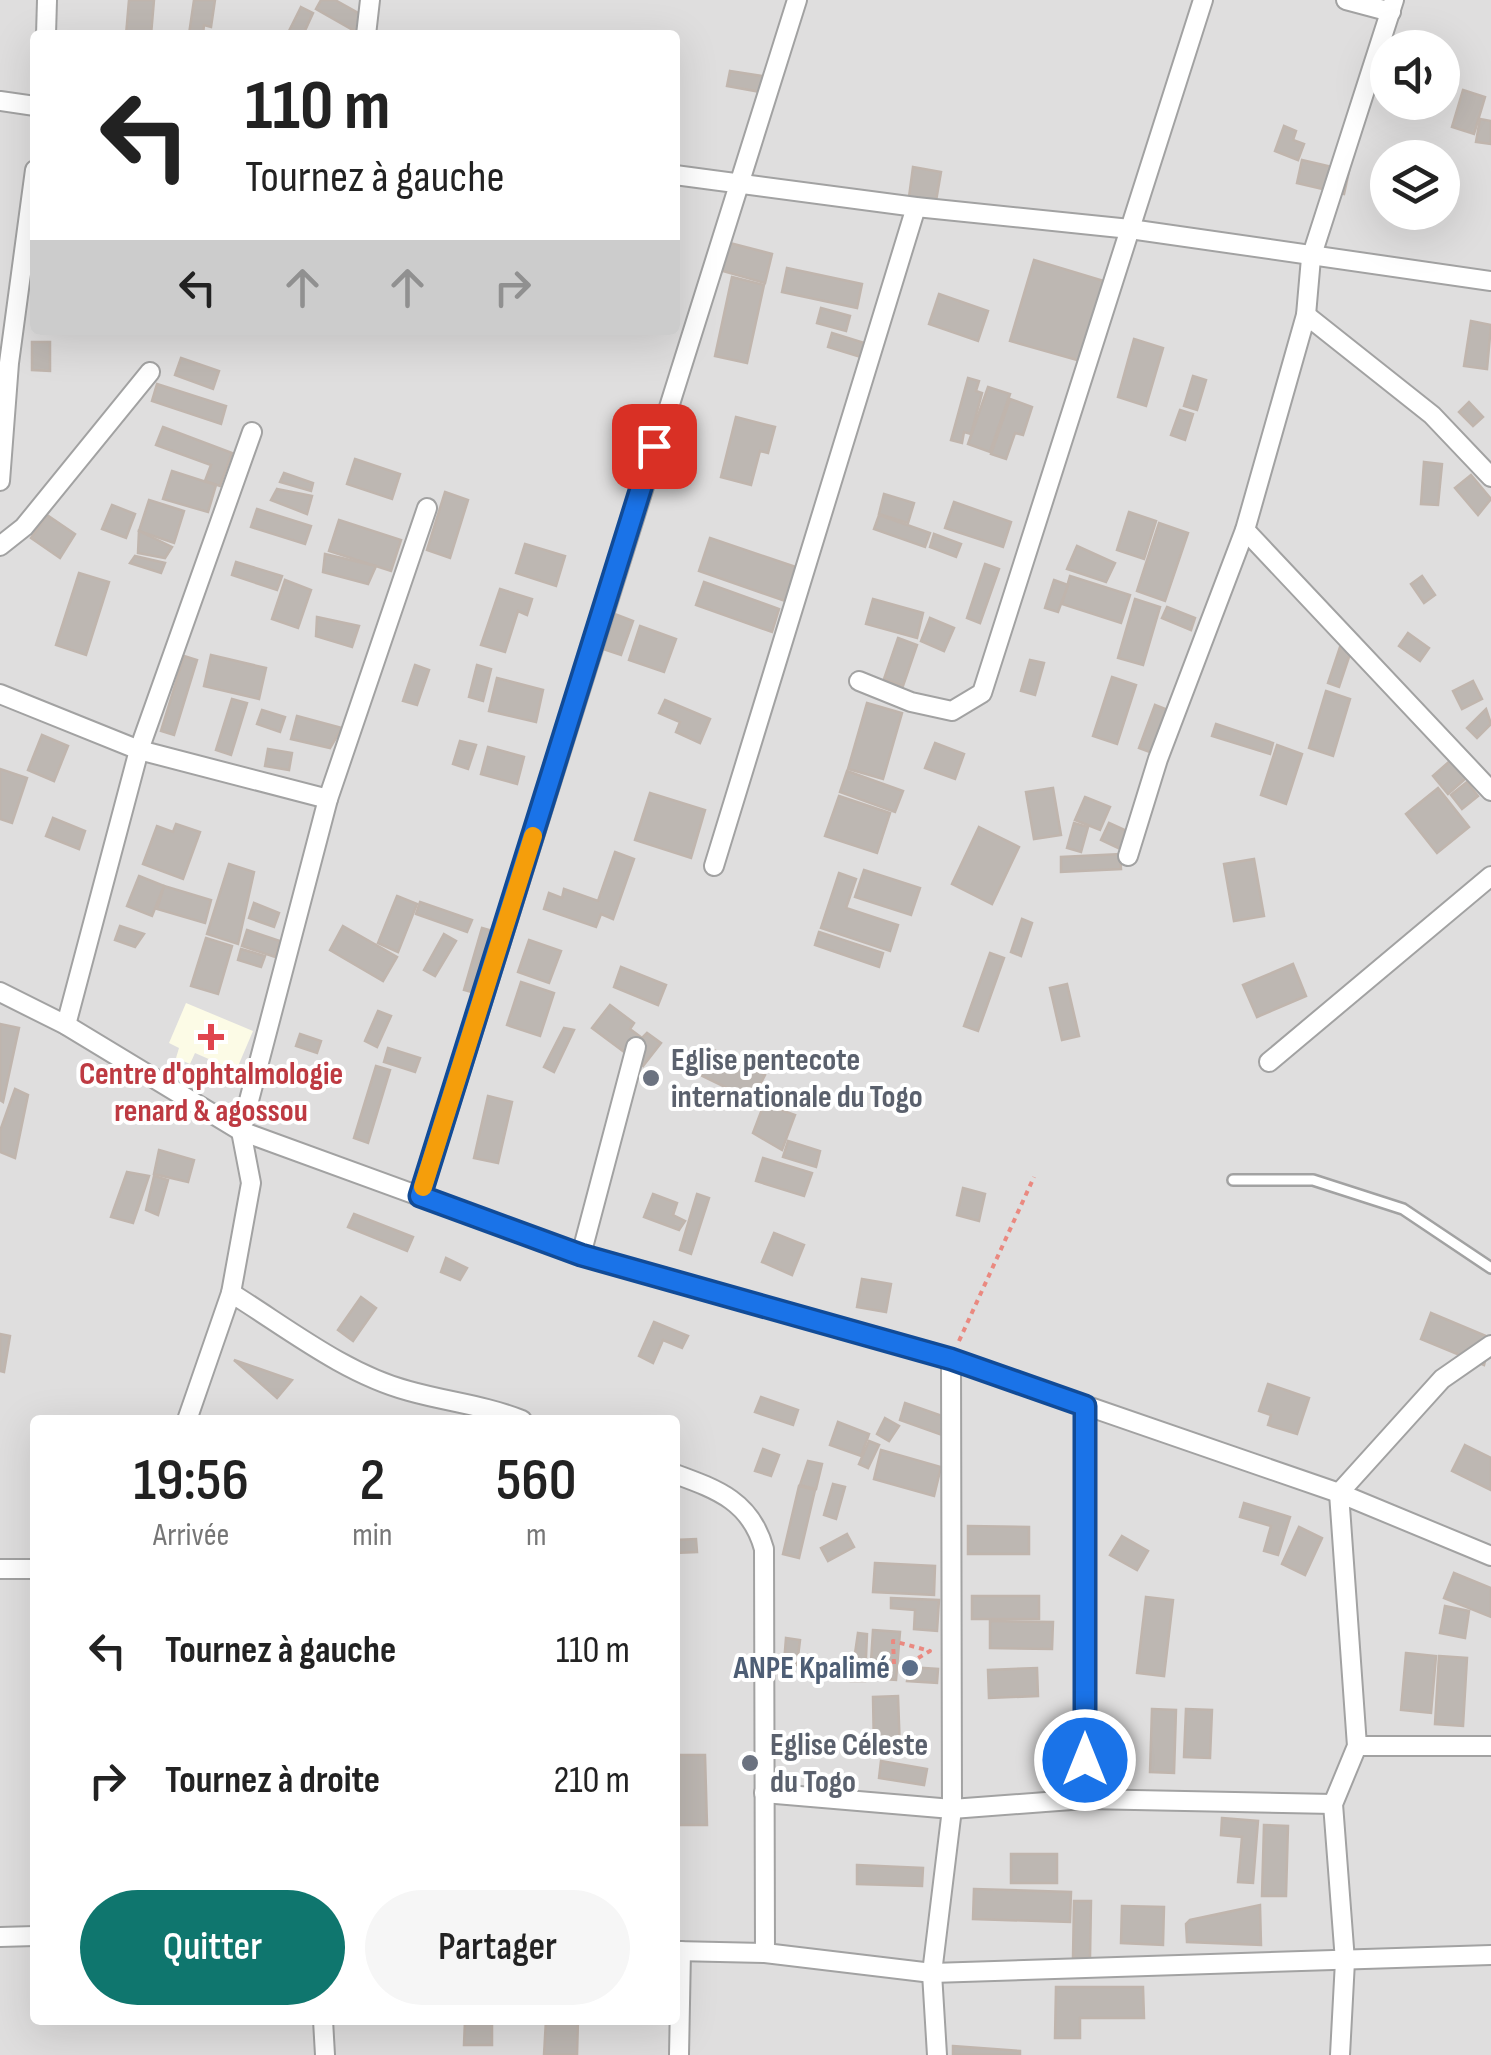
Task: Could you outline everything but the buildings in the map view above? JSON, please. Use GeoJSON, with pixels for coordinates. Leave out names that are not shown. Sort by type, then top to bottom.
{"type":"FeatureCollection","features":[{"type":"Feature","properties":{"kind":"street"},"geometry":{"type":"LineString","coordinates":[[46,30],[47,0]]}},
{"type":"Feature","properties":{"kind":"street"},"geometry":{"type":"LineString","coordinates":[[367,30],[370,0]]}},
{"type":"Feature","properties":{"kind":"street"},"geometry":{"type":"LineString","coordinates":[[420,1196],[736,183],[797,0]]}},
{"type":"Feature","properties":{"kind":"street"},"geometry":{"type":"LineString","coordinates":[[859,681],[911,702],[952,712],[982,693],[1203,0]]}},
{"type":"Feature","properties":{"kind":"street"},"geometry":{"type":"LineString","coordinates":[[1128,856],[1158,759],[1246,530],[1306,315],[1311,258],[1392,6],[1346,0]]}},
{"type":"Feature","properties":{"kind":"street"},"geometry":{"type":"LineString","coordinates":[[0,101],[30,105]]}},
{"type":"Feature","properties":{"kind":"street"},"geometry":{"type":"LineString","coordinates":[[680,175],[916,208],[1130,229],[1491,281]]}},
{"type":"Feature","properties":{"kind":"street"},"geometry":{"type":"LineString","coordinates":[[0,481],[9,363],[30,207]]}},
{"type":"Feature","properties":{"kind":"street"},"geometry":{"type":"LineString","coordinates":[[714,866],[916,208]]}},
{"type":"Feature","properties":{"kind":"street"},"geometry":{"type":"LineString","coordinates":[[1306,315],[1432,415],[1491,477]]}},
{"type":"Feature","properties":{"kind":"street"},"geometry":{"type":"LineString","coordinates":[[0,546],[24,527],[150,372]]}},
{"type":"Feature","properties":{"kind":"street"},"geometry":{"type":"LineString","coordinates":[[66,1025],[139,750],[252,432]]}},
{"type":"Feature","properties":{"kind":"street"},"geometry":{"type":"LineString","coordinates":[[189,1415],[231,1293],[251,1183],[241,1131],[328,799],[427,508]]}},
{"type":"Feature","properties":{"kind":"street"},"geometry":{"type":"LineString","coordinates":[[1246,530],[1491,791]]}},
{"type":"Feature","properties":{"kind":"street"},"geometry":{"type":"LineString","coordinates":[[0,694],[139,750],[328,799]]}},
{"type":"Feature","properties":{"kind":"street"},"geometry":{"type":"LineString","coordinates":[[1269,1062],[1491,876]]}},
{"type":"Feature","properties":{"kind":"street"},"geometry":{"type":"LineString","coordinates":[[0,992],[66,1025],[241,1131],[581,1255],[951,1359],[1339,1494],[1491,1556]]}},
{"type":"Feature","properties":{"kind":"street"},"geometry":{"type":"LineString","coordinates":[[581,1255],[636,1047]]}},
{"type":"Feature","properties":{"kind":"street"},"geometry":{"type":"LineString","coordinates":[[231,1293],[361,1373],[408,1391],[484,1404],[509,1415]]}},
{"type":"Feature","properties":{"kind":"street"},"geometry":{"type":"LineString","coordinates":[[1340,2055],[1345,1961],[1333,1804],[1357,1746],[1339,1494],[1442,1379],[1491,1346]]}},
{"type":"Feature","properties":{"kind":"street"},"geometry":{"type":"LineString","coordinates":[[937,2055],[932,1973],[952,1809],[951,1359]]}},
{"type":"Feature","properties":{"kind":"street"},"geometry":{"type":"LineString","coordinates":[[1085,1406],[1085,1800]]}},
{"type":"Feature","properties":{"kind":"street"},"geometry":{"type":"LineString","coordinates":[[680,1476],[725,1492],[756,1522],[764,1550],[765,1953]]}},
{"type":"Feature","properties":{"kind":"street"},"geometry":{"type":"LineString","coordinates":[[0,1569],[30,1569]]}},
{"type":"Feature","properties":{"kind":"street"},"geometry":{"type":"LineString","coordinates":[[1357,1746],[1491,1746]]}},
{"type":"Feature","properties":{"kind":"street"},"geometry":{"type":"LineString","coordinates":[[764,1793],[952,1809],[1085,1800],[1333,1804]]}},
{"type":"Feature","properties":{"kind":"street"},"geometry":{"type":"LineString","coordinates":[[0,1937],[30,1936]]}},
{"type":"Feature","properties":{"kind":"street"},"geometry":{"type":"LineString","coordinates":[[680,1951],[765,1953],[932,1973],[1491,1955]]}},
{"type":"Feature","properties":{"kind":"street"},"geometry":{"type":"LineString","coordinates":[[323,2025],[326,2055]]}},
{"type":"Feature","properties":{"kind":"street"},"geometry":{"type":"LineString","coordinates":[[679,2025],[679,2055]]}},
{"type":"Feature","properties":{"kind":"lane"},"geometry":{"type":"LineString","coordinates":[[1233,1180],[1313,1180],[1403,1209],[1491,1268]]}},
{"type":"Feature","properties":{"kind":"path"},"geometry":{"type":"LineString","coordinates":[[951,1359],[1034,1177]]}},
{"type":"Feature","properties":{"kind":"path"},"geometry":{"type":"LineString","coordinates":[[894,1664],[893,1641],[930,1650],[901,1668]]}},
{"type":"Feature","properties":{"kind":"shaded area"},"geometry":{"type":"Polygon","coordinates":[[[0,0],[1491,0],[1491,2055],[0,2055],[0,0]]]}},
{"type":"Feature","properties":{"kind":"shaded area","name":"Centre d'ophtalmologie renard & agossou"},"geometry":{"type":"Polygon","coordinates":[[[186,1003],[253,1031],[236,1071],[195,1053],[190,1064],[176,1058],[179,1048],[169,1043],[186,1003]]]}},
{"type":"Feature","properties":{"kind":"slow traffic"},"geometry":{"type":"LineString","coordinates":[[423,1187],[533,836]]}},
{"type":"Feature","properties":{"kind":"place","name":"Centre d'ophtalmologie renard & agossou"},"geometry":{"type":"Point","coordinates":[211,1037]}},
{"type":"Feature","properties":{"kind":"place","name":"Eglise pentecote internationale du Togo"},"geometry":{"type":"Point","coordinates":[651,1078]}},
{"type":"Feature","properties":{"kind":"place","name":"ANPE Kpalimé"},"geometry":{"type":"Point","coordinates":[910,1668]}},
{"type":"Feature","properties":{"kind":"place","name":"Eglise Céleste du Togo"},"geometry":{"type":"Point","coordinates":[750,1763]}},
{"type":"Feature","properties":{"kind":"route"},"geometry":{"type":"LineString","coordinates":[[654,446],[420,1196],[581,1255],[951,1359],[1085,1406],[1085,1760]]}}]}
